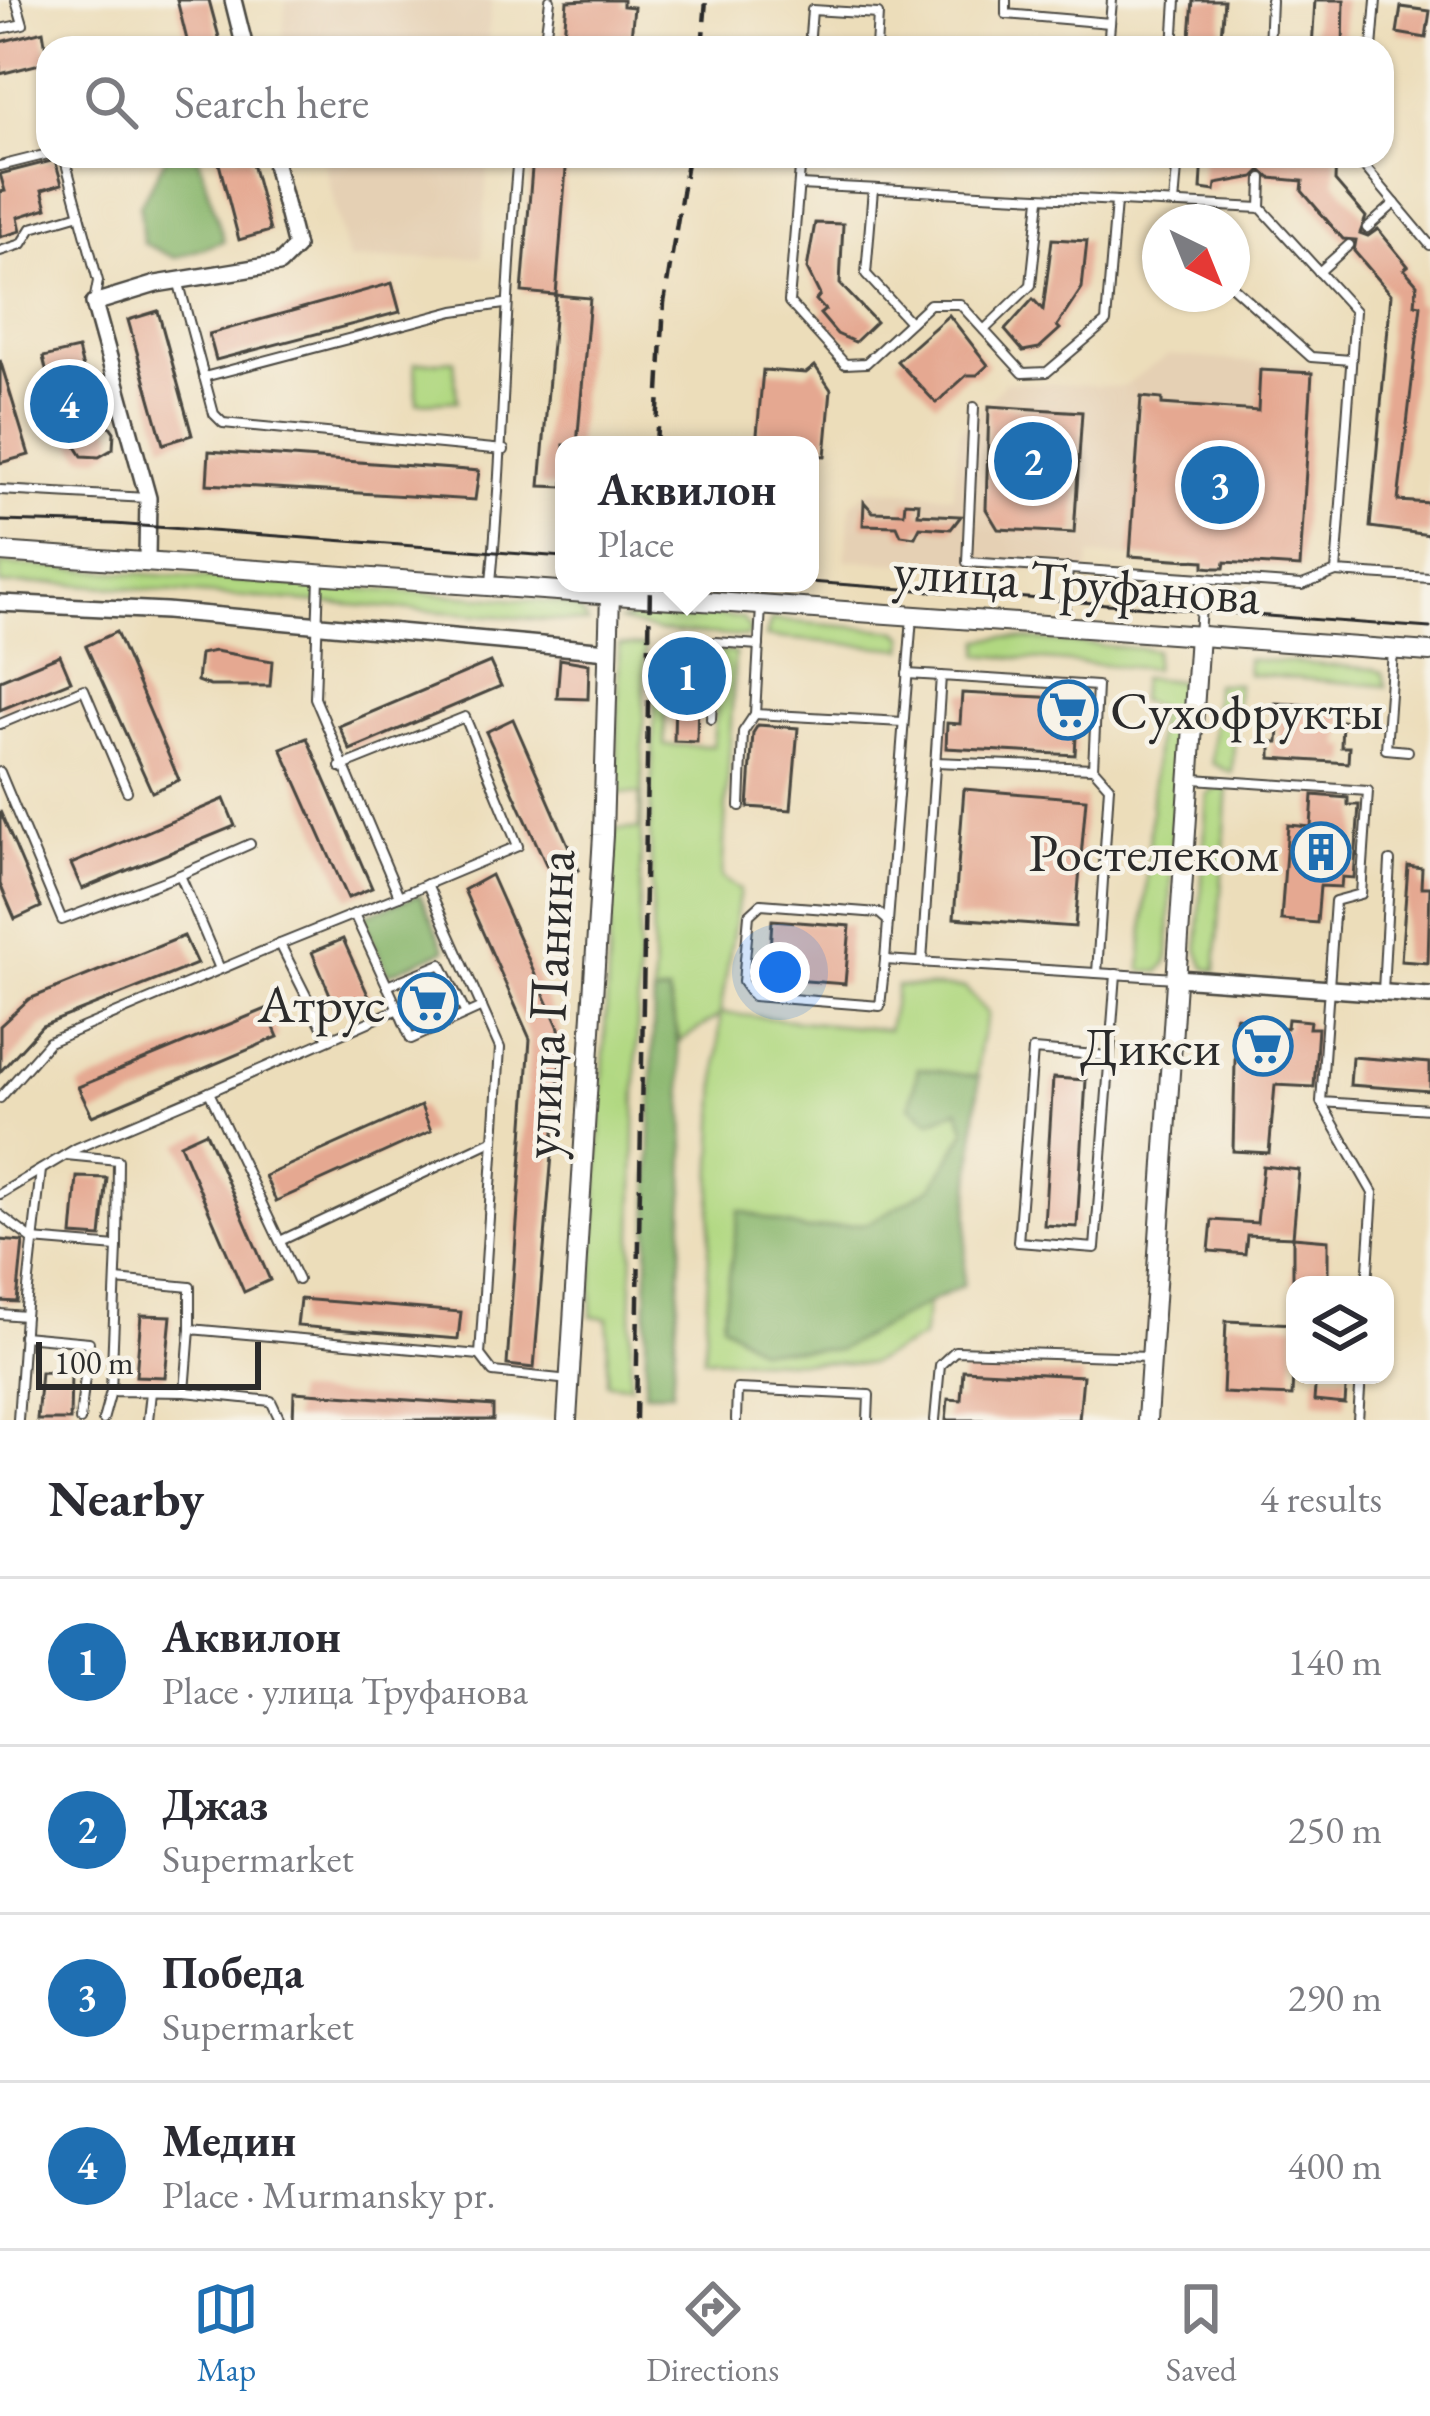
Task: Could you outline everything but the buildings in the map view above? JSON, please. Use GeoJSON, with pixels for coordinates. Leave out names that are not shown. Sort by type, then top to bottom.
{"type":"FeatureCollection","features":[{"type":"Feature","properties":{"kind":"street"},"geometry":{"type":"LineString","coordinates":[[233,0],[242,36]]}},
{"type":"Feature","properties":{"kind":"street"},"geometry":{"type":"LineString","coordinates":[[147,558],[148,498],[94,303],[178,280],[279,264],[289,257],[296,247],[276,168]]}},
{"type":"Feature","properties":{"kind":"street","name":"улица Труфанова"},"geometry":{"type":"LineString","coordinates":[[0,551],[555,589]]}},
{"type":"Feature","properties":{"kind":"street","name":"улица Труфанова"},"geometry":{"type":"LineString","coordinates":[[586,592],[1430,652]]}},
{"type":"Feature","properties":{"kind":"street","name":"улица Панина"},"geometry":{"type":"LineString","coordinates":[[567,1420],[603,835],[610,594]]}},
{"type":"Feature","properties":{"kind":"street"},"geometry":{"type":"LineString","coordinates":[[0,604],[59,603],[608,651]]}},
{"type":"Feature","properties":{"kind":"street"},"geometry":{"type":"LineString","coordinates":[[1147,1420],[1199,634]]}},
{"type":"Feature","properties":{"kind":"street"},"geometry":{"type":"LineString","coordinates":[[1177,978],[1430,996]]}},
{"type":"Feature","properties":{"kind":"lane"},"geometry":{"type":"LineString","coordinates":[[0,29],[23,24],[16,0]]}},
{"type":"Feature","properties":{"kind":"lane"},"geometry":{"type":"LineString","coordinates":[[546,36],[550,0]]}},
{"type":"Feature","properties":{"kind":"lane"},"geometry":{"type":"LineString","coordinates":[[855,0],[855,13]]}},
{"type":"Feature","properties":{"kind":"lane"},"geometry":{"type":"LineString","coordinates":[[1006,0],[1006,14],[1110,22]]}},
{"type":"Feature","properties":{"kind":"lane"},"geometry":{"type":"LineString","coordinates":[[1109,36],[1112,0]]}},
{"type":"Feature","properties":{"kind":"lane"},"geometry":{"type":"LineString","coordinates":[[1174,36],[1176,0]]}},
{"type":"Feature","properties":{"kind":"lane"},"geometry":{"type":"LineString","coordinates":[[1270,36],[1271,0]]}},
{"type":"Feature","properties":{"kind":"lane"},"geometry":{"type":"LineString","coordinates":[[1373,36],[1376,0]]}},
{"type":"Feature","properties":{"kind":"lane"},"geometry":{"type":"LineString","coordinates":[[810,36],[812,10],[878,14],[877,36]]}},
{"type":"Feature","properties":{"kind":"lane"},"geometry":{"type":"LineString","coordinates":[[0,166],[36,157]]}},
{"type":"Feature","properties":{"kind":"lane"},"geometry":{"type":"LineString","coordinates":[[67,168],[98,281],[94,303]]}},
{"type":"Feature","properties":{"kind":"lane"},"geometry":{"type":"LineString","coordinates":[[491,584],[504,450],[504,304],[517,168]]}},
{"type":"Feature","properties":{"kind":"lane"},"geometry":{"type":"LineString","coordinates":[[800,168],[789,302],[845,364],[866,363],[930,304],[960,304],[1023,373],[1047,372],[1106,322],[1116,202]]}},
{"type":"Feature","properties":{"kind":"lane"},"geometry":{"type":"LineString","coordinates":[[799,185],[1174,204],[1177,168]]}},
{"type":"Feature","properties":{"kind":"lane"},"geometry":{"type":"LineString","coordinates":[[1366,168],[1430,244]]}},
{"type":"Feature","properties":{"kind":"lane"},"geometry":{"type":"LineString","coordinates":[[1262,178],[1261,208],[1355,310],[1336,572]]}},
{"type":"Feature","properties":{"kind":"lane"},"geometry":{"type":"LineString","coordinates":[[873,189],[866,274],[910,322]]}},
{"type":"Feature","properties":{"kind":"lane"},"geometry":{"type":"LineString","coordinates":[[984,330],[1031,284],[1040,199]]}},
{"type":"Feature","properties":{"kind":"lane"},"geometry":{"type":"LineString","coordinates":[[1367,228],[1395,203]]}},
{"type":"Feature","properties":{"kind":"lane"},"geometry":{"type":"LineString","coordinates":[[1250,207],[1261,208]]}},
{"type":"Feature","properties":{"kind":"lane"},"geometry":{"type":"LineString","coordinates":[[0,251],[22,244],[32,228],[80,214]]}},
{"type":"Feature","properties":{"kind":"lane"},"geometry":{"type":"LineString","coordinates":[[1319,272],[1348,245]]}},
{"type":"Feature","properties":{"kind":"lane"},"geometry":{"type":"LineString","coordinates":[[178,280],[214,414],[234,426],[504,450]]}},
{"type":"Feature","properties":{"kind":"lane"},"geometry":{"type":"LineString","coordinates":[[1250,302],[1311,357],[1351,360]]}},
{"type":"Feature","properties":{"kind":"lane"},"geometry":{"type":"LineString","coordinates":[[204,377],[454,311],[504,304]]}},
{"type":"Feature","properties":{"kind":"lane"},"geometry":{"type":"LineString","coordinates":[[974,407],[967,562],[1302,585],[1336,572],[1430,578]]}},
{"type":"Feature","properties":{"kind":"lane"},"geometry":{"type":"LineString","coordinates":[[0,490],[148,498]]}},
{"type":"Feature","properties":{"kind":"lane"},"geometry":{"type":"LineString","coordinates":[[1064,626],[1068,568]]}},
{"type":"Feature","properties":{"kind":"lane"},"geometry":{"type":"LineString","coordinates":[[320,570],[315,698],[340,767],[399,896]]}},
{"type":"Feature","properties":{"kind":"lane"},"geometry":{"type":"LineString","coordinates":[[1199,634],[1203,578]]}},
{"type":"Feature","properties":{"kind":"lane"},"geometry":{"type":"LineString","coordinates":[[740,806],[743,732],[755,714],[761,605]]}},
{"type":"Feature","properties":{"kind":"lane"},"geometry":{"type":"LineString","coordinates":[[886,920],[879,913],[761,904],[749,915],[743,982],[753,996],[880,1006],[912,616]]}},
{"type":"Feature","properties":{"kind":"lane"},"geometry":{"type":"LineString","coordinates":[[711,719],[715,642],[759,645]]}},
{"type":"Feature","properties":{"kind":"lane"},"geometry":{"type":"LineString","coordinates":[[1394,650],[1386,749],[1408,751]]}},
{"type":"Feature","properties":{"kind":"lane"},"geometry":{"type":"LineString","coordinates":[[907,674],[1097,686],[1093,768],[1109,786],[1097,973]]}},
{"type":"Feature","properties":{"kind":"lane"},"geometry":{"type":"LineString","coordinates":[[922,962],[941,676]]}},
{"type":"Feature","properties":{"kind":"lane"},"geometry":{"type":"LineString","coordinates":[[0,724],[84,689],[127,791]]}},
{"type":"Feature","properties":{"kind":"lane"},"geometry":{"type":"LineString","coordinates":[[755,714],[903,722]]}},
{"type":"Feature","properties":{"kind":"lane"},"geometry":{"type":"LineString","coordinates":[[0,1098],[49,1042],[518,846],[465,717],[340,767]]}},
{"type":"Feature","properties":{"kind":"lane"},"geometry":{"type":"LineString","coordinates":[[935,762],[1093,768]]}},
{"type":"Feature","properties":{"kind":"lane"},"geometry":{"type":"LineString","coordinates":[[0,772],[62,920],[250,844]]}},
{"type":"Feature","properties":{"kind":"lane"},"geometry":{"type":"LineString","coordinates":[[1191,778],[1368,790],[1360,895],[1335,901],[1321,1102],[1372,1193],[1367,1276]]}},
{"type":"Feature","properties":{"kind":"lane"},"geometry":{"type":"LineString","coordinates":[[1382,993],[1390,861]]}},
{"type":"Feature","properties":{"kind":"lane"},"geometry":{"type":"LineString","coordinates":[[180,874],[220,969]]}},
{"type":"Feature","properties":{"kind":"lane"},"geometry":{"type":"LineString","coordinates":[[428,884],[500,1048],[480,1355],[493,1372],[569,1380]]}},
{"type":"Feature","properties":{"kind":"lane"},"geometry":{"type":"LineString","coordinates":[[354,914],[411,1039],[482,1007]]}},
{"type":"Feature","properties":{"kind":"lane"},"geometry":{"type":"LineString","coordinates":[[280,944],[328,1040]]}},
{"type":"Feature","properties":{"kind":"lane"},"geometry":{"type":"LineString","coordinates":[[885,960],[1177,978]]}},
{"type":"Feature","properties":{"kind":"lane"},"geometry":{"type":"LineString","coordinates":[[387,986],[442,964],[466,1015]]}},
{"type":"Feature","properties":{"kind":"lane"},"geometry":{"type":"LineString","coordinates":[[1109,1056],[1033,1050],[1018,1242],[1095,1248],[1116,974]]}},
{"type":"Feature","properties":{"kind":"lane"},"geometry":{"type":"LineString","coordinates":[[0,1194],[66,1155],[398,1009]]}},
{"type":"Feature","properties":{"kind":"lane"},"geometry":{"type":"LineString","coordinates":[[209,1092],[298,1280]]}},
{"type":"Feature","properties":{"kind":"lane"},"geometry":{"type":"LineString","coordinates":[[1321,1102],[1430,1109]]}},
{"type":"Feature","properties":{"kind":"lane"},"geometry":{"type":"LineString","coordinates":[[280,1241],[494,1140]]}},
{"type":"Feature","properties":{"kind":"lane"},"geometry":{"type":"LineString","coordinates":[[66,1155],[118,1160],[111,1391],[103,1420]]}},
{"type":"Feature","properties":{"kind":"lane"},"geometry":{"type":"LineString","coordinates":[[17,1420],[41,1170]]}},
{"type":"Feature","properties":{"kind":"lane"},"geometry":{"type":"LineString","coordinates":[[0,1216],[33,1240],[117,1247]]}},
{"type":"Feature","properties":{"kind":"lane"},"geometry":{"type":"LineString","coordinates":[[116,1280],[190,1287],[185,1392]]}},
{"type":"Feature","properties":{"kind":"lane"},"geometry":{"type":"LineString","coordinates":[[0,1314],[25,1316]]}},
{"type":"Feature","properties":{"kind":"lane"},"geometry":{"type":"LineString","coordinates":[[190,1329],[480,1355]]}},
{"type":"Feature","properties":{"kind":"lane"},"geometry":{"type":"LineString","coordinates":[[23,1336],[89,1342],[80,1420]]}},
{"type":"Feature","properties":{"kind":"lane"},"geometry":{"type":"LineString","coordinates":[[935,1420],[940,1365],[955,1351],[1151,1357]]}},
{"type":"Feature","properties":{"kind":"lane"},"geometry":{"type":"LineString","coordinates":[[1358,1420],[1360,1384]]}},
{"type":"Feature","properties":{"kind":"lane"},"geometry":{"type":"LineString","coordinates":[[736,1420],[737,1389],[869,1395],[868,1420]]}},
{"type":"Feature","properties":{"kind":"lane"},"geometry":{"type":"LineString","coordinates":[[111,1391],[185,1392],[271,1401],[280,1420]]}},
{"type":"Feature","properties":{"kind":"lane"},"geometry":{"type":"LineString","coordinates":[[148,1420],[151,1391]]}},
{"type":"Feature","properties":{"kind":"shaded area"},"geometry":{"type":"Polygon","coordinates":[[[286,0],[492,0],[488,36],[283,36],[286,0]]]}},
{"type":"Feature","properties":{"kind":"shaded area"},"geometry":{"type":"Polygon","coordinates":[[[326,168],[487,168],[482,257],[348,260],[326,168]]]}},
{"type":"Feature","properties":{"kind":"shaded area"},"geometry":{"type":"Polygon","coordinates":[[[1168,355],[1308,367],[1312,373],[1300,567],[1225,563],[1224,568],[1204,567],[1203,561],[1090,555],[1088,573],[845,560],[851,504],[872,488],[953,496],[959,433],[1006,381],[1122,387],[1168,355]]]}},
{"type":"Feature","properties":{"kind":"green space"},"geometry":{"type":"Polygon","coordinates":[[[160,168],[202,168],[224,241],[175,258],[143,243],[140,205],[160,168]]]}},
{"type":"Feature","properties":{"kind":"green space"},"geometry":{"type":"Polygon","coordinates":[[[454,360],[457,401],[417,403],[415,363],[454,360]]]}},
{"type":"Feature","properties":{"kind":"green space"},"geometry":{"type":"Polygon","coordinates":[[[0,564],[566,603],[578,606],[588,623],[57,583],[0,585],[0,564]]]}},
{"type":"Feature","properties":{"kind":"green space"},"geometry":{"type":"Polygon","coordinates":[[[655,611],[742,618],[751,631],[747,637],[657,631],[620,621],[655,611]]]}},
{"type":"Feature","properties":{"kind":"green space"},"geometry":{"type":"Polygon","coordinates":[[[771,620],[898,631],[905,637],[904,649],[766,637],[771,620]]]}},
{"type":"Feature","properties":{"kind":"green space"},"geometry":{"type":"Polygon","coordinates":[[[1003,637],[1155,650],[1154,669],[980,655],[981,640],[1003,637]]]}},
{"type":"Feature","properties":{"kind":"green space"},"geometry":{"type":"Polygon","coordinates":[[[619,645],[645,646],[630,1385],[607,1383],[608,1318],[591,1316],[615,829],[639,829],[640,794],[617,793],[619,645]]]}},
{"type":"Feature","properties":{"kind":"green space"},"geometry":{"type":"Polygon","coordinates":[[[657,650],[667,650],[664,745],[713,746],[720,651],[735,653],[722,878],[740,890],[720,1013],[888,1030],[897,986],[965,988],[988,1014],[979,1047],[963,1285],[928,1303],[922,1338],[869,1364],[704,1358],[720,1015],[680,1041],[668,993],[654,995],[650,822],[657,650]]]}},
{"type":"Feature","properties":{"kind":"green space"},"geometry":{"type":"Polygon","coordinates":[[[1247,659],[1374,669],[1383,673],[1386,686],[1248,674],[1247,659]]]}},
{"type":"Feature","properties":{"kind":"green space"},"geometry":{"type":"Polygon","coordinates":[[[1141,678],[1180,681],[1168,961],[1159,972],[1141,970],[1158,707],[1139,700],[1141,678]]]}},
{"type":"Feature","properties":{"kind":"green space"},"geometry":{"type":"Polygon","coordinates":[[[1215,684],[1238,684],[1232,773],[1212,763],[1215,684]]]}},
{"type":"Feature","properties":{"kind":"green space"},"geometry":{"type":"Polygon","coordinates":[[[1228,784],[1216,971],[1205,968],[1198,950],[1207,794],[1228,784]]]}},
{"type":"Feature","properties":{"kind":"green space"},"geometry":{"type":"Polygon","coordinates":[[[420,894],[445,950],[388,974],[362,916],[420,894]]]}},
{"type":"Feature","properties":{"kind":"green space"},"geometry":{"type":"Polygon","coordinates":[[[668,993],[683,1091],[682,1242],[672,1392],[645,1392],[654,995],[668,993]]]}},
{"type":"Feature","properties":{"kind":"green space"},"geometry":{"type":"Polygon","coordinates":[[[918,1068],[979,1077],[963,1285],[838,1350],[758,1349],[722,1323],[739,1210],[805,1230],[868,1223],[932,1187],[966,1131],[959,1109],[931,1121],[910,1106],[918,1068]]]}},
{"type":"Feature","properties":{"kind":"tram line"},"geometry":{"type":"LineString","coordinates":[[0,521],[114,524],[555,556]]}},
{"type":"Feature","properties":{"kind":"tram line"},"geometry":{"type":"LineString","coordinates":[[819,583],[1430,628]]}},
{"type":"Feature","properties":{"kind":"railway"},"geometry":{"type":"LineString","coordinates":[[703,36],[706,0]]}},
{"type":"Feature","properties":{"kind":"railway"},"geometry":{"type":"LineString","coordinates":[[657,436],[664,303],[686,168]]}},
{"type":"Feature","properties":{"kind":"railway"},"geometry":{"type":"LineString","coordinates":[[636,1420],[650,592]]}},
{"type":"Feature","properties":{"kind":"place","name":"Медин"},"geometry":{"type":"Point","coordinates":[69,404]}},
{"type":"Feature","properties":{"kind":"place","name":"Джаз"},"geometry":{"type":"Point","coordinates":[1033,461]}},
{"type":"Feature","properties":{"kind":"place","name":"Победа"},"geometry":{"type":"Point","coordinates":[1220,485]}},
{"type":"Feature","properties":{"kind":"place","name":"Аквилон"},"geometry":{"type":"Point","coordinates":[687,676]}},
{"type":"Feature","properties":{"kind":"place","name":"Сухофрукты"},"geometry":{"type":"Point","coordinates":[1068,710]}},
{"type":"Feature","properties":{"kind":"place","name":"Ростелеком"},"geometry":{"type":"Point","coordinates":[1321,852]}},
{"type":"Feature","properties":{"kind":"place","name":"Атрус"},"geometry":{"type":"Point","coordinates":[428,1003]}},
{"type":"Feature","properties":{"kind":"place","name":"Дикси"},"geometry":{"type":"Point","coordinates":[1263,1046]}}]}
